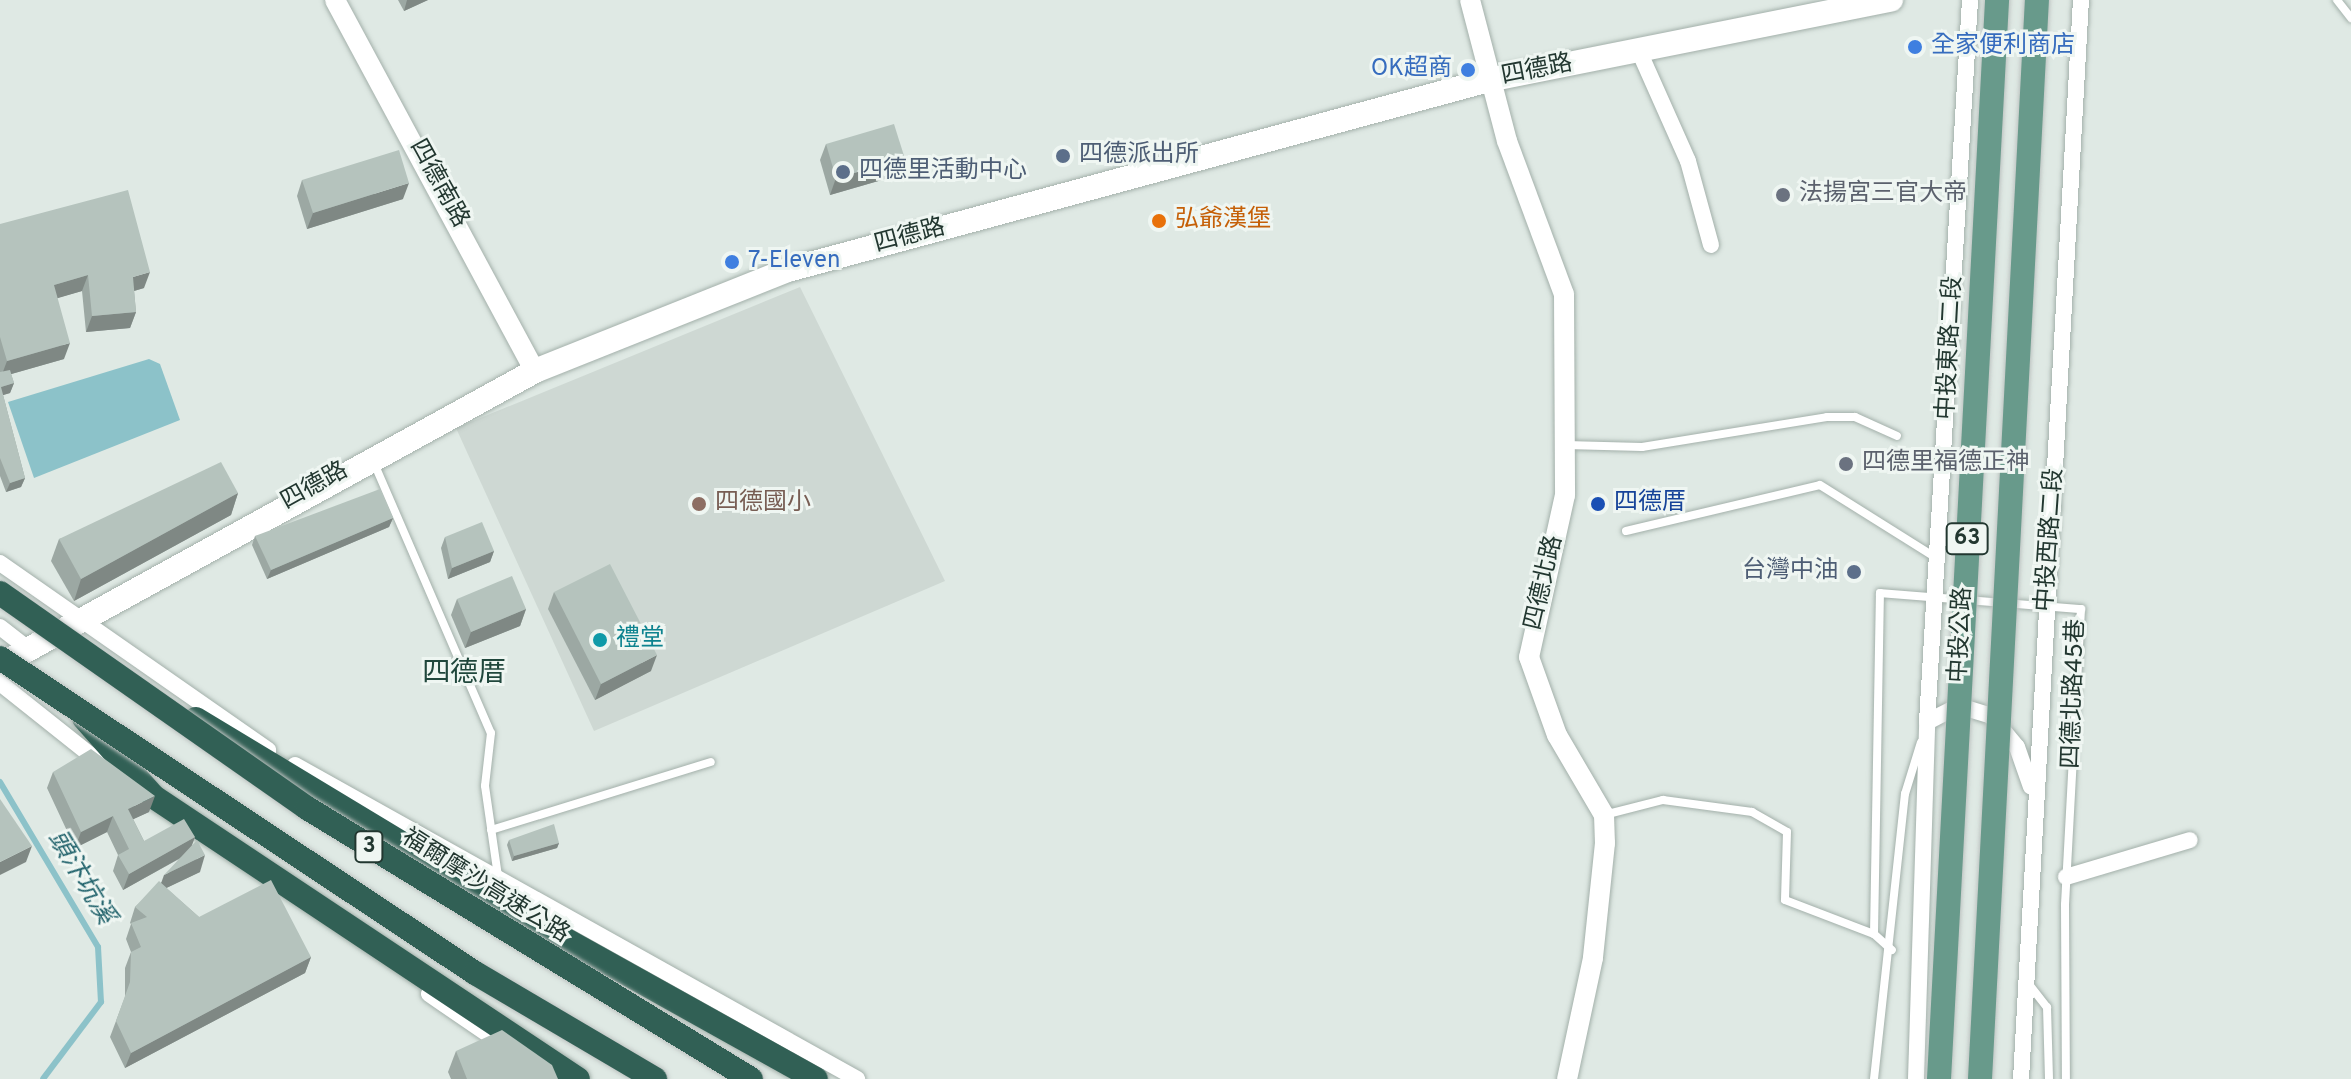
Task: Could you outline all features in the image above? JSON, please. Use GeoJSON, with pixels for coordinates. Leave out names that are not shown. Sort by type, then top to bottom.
{"type":"FeatureCollection","features":[{"type":"Feature","properties":{"kind":"highway","name":"福爾摩沙高速公路"},"geometry":{"type":"LineString","coordinates":[[0,593],[307,808],[751,1079]]}},
{"type":"Feature","properties":{"kind":"highway","name":"3"},"geometry":{"type":"LineString","coordinates":[[0,658],[83,717],[475,973],[655,1079]]}},
{"type":"Feature","properties":{"kind":"highway"},"geometry":{"type":"LineString","coordinates":[[122,677],[516,912],[816,1079]]}},
{"type":"Feature","properties":{"kind":"highway"},"geometry":{"type":"LineString","coordinates":[[83,717],[154,797],[578,1079]]}},
{"type":"Feature","properties":{"kind":"main road","name":"四德路"},"geometry":{"type":"LineString","coordinates":[[0,665],[26,647],[371,455],[535,371],[788,270],[1489,80],[1891,0]]}},
{"type":"Feature","properties":{"kind":"main road","name":"中投公路"},"geometry":{"type":"LineString","coordinates":[[1939,1079],[1997,0]]}},
{"type":"Feature","properties":{"kind":"main road","name":"中投公路"},"geometry":{"type":"LineString","coordinates":[[1980,1079],[2037,0]]}},
{"type":"Feature","properties":{"kind":"street","name":"四德南路"},"geometry":{"type":"LineString","coordinates":[[335,0],[535,371]]}},
{"type":"Feature","properties":{"kind":"street","name":"四德北路"},"geometry":{"type":"LineString","coordinates":[[1470,0],[1489,80],[1564,294],[1565,495],[1529,657],[1557,735],[1604,815]]}},
{"type":"Feature","properties":{"kind":"street","name":"中投東路二段"},"geometry":{"type":"LineString","coordinates":[[1916,1079],[1927,722],[1970,0]]}},
{"type":"Feature","properties":{"kind":"street","name":"中投西路二段"},"geometry":{"type":"LineString","coordinates":[[2021,1079],[2034,796],[2081,0]]}},
{"type":"Feature","properties":{"kind":"street"},"geometry":{"type":"LineString","coordinates":[[1639,51],[1688,161],[1711,245]]}},
{"type":"Feature","properties":{"kind":"street"},"geometry":{"type":"LineString","coordinates":[[0,563],[77,620],[273,753],[857,1079]]}},
{"type":"Feature","properties":{"kind":"street"},"geometry":{"type":"LineString","coordinates":[[0,627],[26,647]]}},
{"type":"Feature","properties":{"kind":"street"},"geometry":{"type":"LineString","coordinates":[[0,683],[155,807],[553,1079]]}},
{"type":"Feature","properties":{"kind":"street"},"geometry":{"type":"LineString","coordinates":[[1927,722],[1959,706],[1991,716],[2017,747],[2034,796]]}},
{"type":"Feature","properties":{"kind":"street"},"geometry":{"type":"LineString","coordinates":[[1567,1079],[1593,958],[1604,815]]}},
{"type":"Feature","properties":{"kind":"street"},"geometry":{"type":"LineString","coordinates":[[2066,877],[2190,840]]}},
{"type":"Feature","properties":{"kind":"lane"},"geometry":{"type":"LineString","coordinates":[[2337,0],[2351,18]]}},
{"type":"Feature","properties":{"kind":"lane"},"geometry":{"type":"LineString","coordinates":[[1566,445],[1642,447],[1827,417],[1855,417],[1897,436]]}},
{"type":"Feature","properties":{"kind":"lane"},"geometry":{"type":"LineString","coordinates":[[371,455],[491,733],[485,786],[498,879]]}},
{"type":"Feature","properties":{"kind":"lane"},"geometry":{"type":"LineString","coordinates":[[1626,531],[1820,485],[1939,559]]}},
{"type":"Feature","properties":{"kind":"lane","name":"四德北路45巷"},"geometry":{"type":"LineString","coordinates":[[1874,934],[1880,593],[2081,609],[2066,877],[2066,1079]]}},
{"type":"Feature","properties":{"kind":"lane"},"geometry":{"type":"LineString","coordinates":[[1874,1079],[1892,950],[1905,794],[1927,722]]}},
{"type":"Feature","properties":{"kind":"lane"},"geometry":{"type":"LineString","coordinates":[[491,830],[711,762]]}},
{"type":"Feature","properties":{"kind":"lane"},"geometry":{"type":"LineString","coordinates":[[1604,815],[1663,800],[1752,812],[1787,832],[1785,900],[1874,934],[1892,950]]}},
{"type":"Feature","properties":{"kind":"lane"},"geometry":{"type":"LineString","coordinates":[[2024,979],[2047,1007],[2049,1079]]}},
{"type":"Feature","properties":{"kind":"shaded area","name":"四德國小"},"geometry":{"type":"Polygon","coordinates":[[[800,287],[945,581],[594,731],[456,428],[800,287]]]}},
{"type":"Feature","properties":{"kind":"water"},"geometry":{"type":"Polygon","coordinates":[[[149,359],[160,364],[180,420],[34,478],[8,402],[149,359]]]}},
{"type":"Feature","properties":{"kind":"building"},"geometry":{"type":"Polygon","coordinates":[[[894,124],[905,159],[836,178],[826,144],[894,124]]]}},
{"type":"Feature","properties":{"kind":"building"},"geometry":{"type":"Polygon","coordinates":[[[399,150],[409,183],[313,213],[302,180],[399,150]]]}},
{"type":"Feature","properties":{"kind":"building"},"geometry":{"type":"Polygon","coordinates":[[[128,190],[150,272],[133,277],[136,312],[92,316],[88,275],[54,285],[70,343],[7,361],[0,337],[0,224],[128,190]]]}},
{"type":"Feature","properties":{"kind":"building"},"geometry":{"type":"Polygon","coordinates":[[[10,370],[14,383],[1,387],[25,478],[10,483],[0,458],[0,372],[10,370]]]}},
{"type":"Feature","properties":{"kind":"building"},"geometry":{"type":"Polygon","coordinates":[[[221,462],[238,493],[81,579],[59,539],[221,462]]]}},
{"type":"Feature","properties":{"kind":"building"},"geometry":{"type":"Polygon","coordinates":[[[380,489],[393,518],[271,570],[255,536],[380,489]]]}},
{"type":"Feature","properties":{"kind":"building"},"geometry":{"type":"Polygon","coordinates":[[[482,522],[494,551],[452,568],[445,537],[482,522]]]}},
{"type":"Feature","properties":{"kind":"building","name":"禮堂"},"geometry":{"type":"Polygon","coordinates":[[[610,564],[657,655],[601,684],[554,592],[610,564]]]}},
{"type":"Feature","properties":{"kind":"building"},"geometry":{"type":"Polygon","coordinates":[[[512,576],[526,609],[471,632],[457,599],[512,576]]]}},
{"type":"Feature","properties":{"kind":"building"},"geometry":{"type":"Polygon","coordinates":[[[91,749],[155,796],[128,809],[144,841],[184,819],[195,837],[129,874],[118,855],[129,849],[113,816],[81,832],[53,772],[91,749]]]}},
{"type":"Feature","properties":{"kind":"building"},"geometry":{"type":"Polygon","coordinates":[[[0,799],[32,846],[0,862],[0,799]]]}},
{"type":"Feature","properties":{"kind":"building"},"geometry":{"type":"Polygon","coordinates":[[[554,824],[559,843],[514,856],[509,840],[554,824]]]}},
{"type":"Feature","properties":{"kind":"building"},"geometry":{"type":"Polygon","coordinates":[[[197,840],[205,855],[164,875],[197,840]]]}},
{"type":"Feature","properties":{"kind":"building"},"geometry":{"type":"Polygon","coordinates":[[[271,880],[311,957],[131,1053],[116,1021],[130,982],[131,952],[141,947],[131,923],[147,917],[135,907],[159,881],[199,917],[271,880]]]}},
{"type":"Feature","properties":{"kind":"building"},"geometry":{"type":"Polygon","coordinates":[[[502,1030],[552,1065],[558,1079],[467,1079],[456,1051],[502,1030]]]}},
{"type":"Feature","properties":{"kind":"waterway","name":"頭汴坑溪"},"geometry":{"type":"LineString","coordinates":[[0,782],[98,947],[101,1002],[43,1079]]}},
{"type":"Feature","properties":{"kind":"place","name":"全家便利商店"},"geometry":{"type":"Point","coordinates":[1915,47]}},
{"type":"Feature","properties":{"kind":"place","name":"OK超商"},"geometry":{"type":"Point","coordinates":[1468,70]}},
{"type":"Feature","properties":{"kind":"place","name":"四德派出所"},"geometry":{"type":"Point","coordinates":[1063,156]}},
{"type":"Feature","properties":{"kind":"place","name":"四德里活動中心"},"geometry":{"type":"Point","coordinates":[843,172]}},
{"type":"Feature","properties":{"kind":"place","name":"法揚宮三官大帝"},"geometry":{"type":"Point","coordinates":[1783,195]}},
{"type":"Feature","properties":{"kind":"place","name":"弘爺漢堡"},"geometry":{"type":"Point","coordinates":[1159,221]}},
{"type":"Feature","properties":{"kind":"place","name":"7-Eleven"},"geometry":{"type":"Point","coordinates":[732,262]}},
{"type":"Feature","properties":{"kind":"place","name":"四德里福德正神"},"geometry":{"type":"Point","coordinates":[1846,464]}},
{"type":"Feature","properties":{"kind":"place","name":"四德國小"},"geometry":{"type":"Point","coordinates":[699,504]}},
{"type":"Feature","properties":{"kind":"place","name":"四德厝"},"geometry":{"type":"Point","coordinates":[1598,504]}},
{"type":"Feature","properties":{"kind":"place","name":"台灣中油"},"geometry":{"type":"Point","coordinates":[1854,572]}},
{"type":"Feature","properties":{"kind":"place","name":"禮堂"},"geometry":{"type":"Point","coordinates":[600,640]}},
{"type":"Feature","properties":{"kind":"district","name":"四德厝"},"geometry":{"type":"Point","coordinates":[464,674]}}]}
